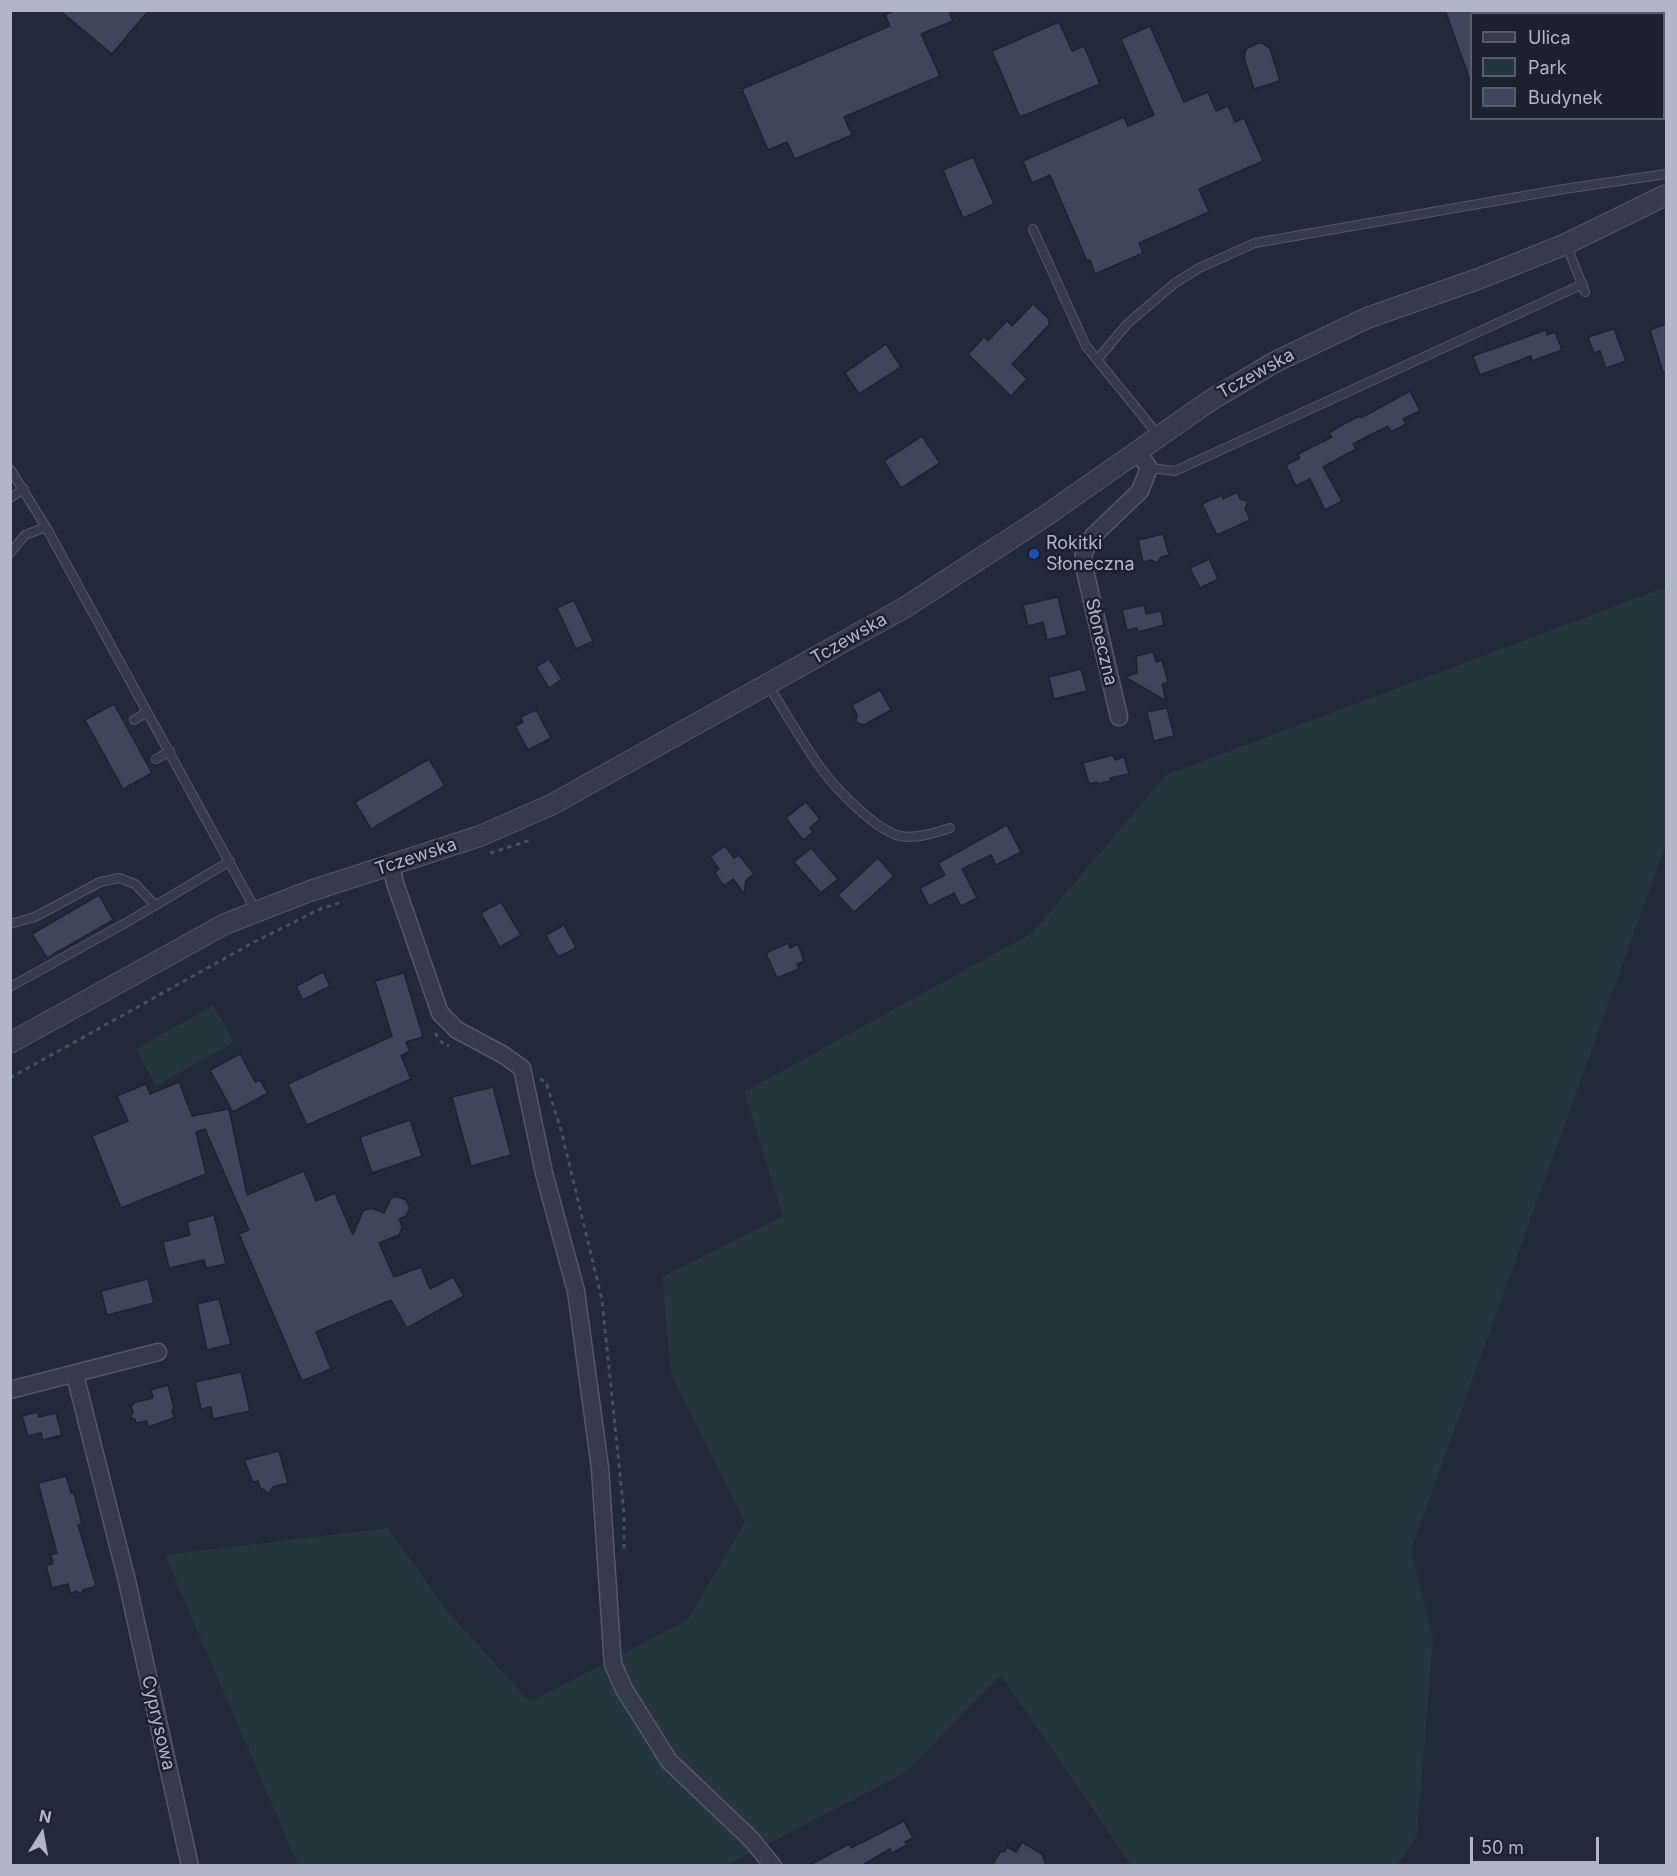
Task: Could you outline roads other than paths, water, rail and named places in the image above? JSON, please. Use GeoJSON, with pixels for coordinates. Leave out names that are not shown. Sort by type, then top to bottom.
{"type":"FeatureCollection","features":[{"type":"Feature","properties":{"kind":"street","name":"Tczewska"},"geometry":{"type":"LineString","coordinates":[[10,1043],[225,924],[256,910],[480,836],[522,819],[768,685],[935,589],[1041,519],[1158,435],[1246,378],[1367,318],[1478,279],[1566,244],[1666,195]]}},
{"type":"Feature","properties":{"kind":"street"},"geometry":{"type":"LineString","coordinates":[[1137,451],[1149,468]]}},
{"type":"Feature","properties":{"kind":"street","name":"Słoneczna"},"geometry":{"type":"LineString","coordinates":[[1119,717],[1084,571],[1084,552],[1093,536],[1140,491],[1149,468]]}},
{"type":"Feature","properties":{"kind":"street"},"geometry":{"type":"LineString","coordinates":[[391,865],[395,883],[440,1013],[457,1030],[502,1054],[522,1068],[544,1173],[576,1291],[600,1468],[612,1652],[617,1676],[669,1761],[751,1839],[773,1866]]}},
{"type":"Feature","properties":{"kind":"street"},"geometry":{"type":"LineString","coordinates":[[10,1390],[158,1352]]}},
{"type":"Feature","properties":{"kind":"street","name":"Cyprysowa"},"geometry":{"type":"LineString","coordinates":[[75,1375],[126,1581],[190,1866]]}},
{"type":"Feature","properties":{"kind":"lane"},"geometry":{"type":"LineString","coordinates":[[1098,359],[1127,324],[1175,283],[1199,268],[1255,243],[1564,189],[1666,174]]}},
{"type":"Feature","properties":{"kind":"lane"},"geometry":{"type":"LineString","coordinates":[[1033,229],[1086,346],[1158,435]]}},
{"type":"Feature","properties":{"kind":"lane"},"geometry":{"type":"LineString","coordinates":[[1149,468],[1175,471],[1584,288],[1566,244]]}},
{"type":"Feature","properties":{"kind":"lane"},"geometry":{"type":"LineString","coordinates":[[10,469],[46,527],[256,910]]}},
{"type":"Feature","properties":{"kind":"lane"},"geometry":{"type":"LineString","coordinates":[[10,498],[24,489]]}},
{"type":"Feature","properties":{"kind":"lane"},"geometry":{"type":"LineString","coordinates":[[10,553],[26,535],[46,527]]}},
{"type":"Feature","properties":{"kind":"lane"},"geometry":{"type":"LineString","coordinates":[[768,685],[824,772],[868,818],[885,830],[900,836],[932,834],[950,828]]}},
{"type":"Feature","properties":{"kind":"lane"},"geometry":{"type":"LineString","coordinates":[[134,720],[147,712]]}},
{"type":"Feature","properties":{"kind":"lane"},"geometry":{"type":"LineString","coordinates":[[156,759],[170,751]]}},
{"type":"Feature","properties":{"kind":"lane"},"geometry":{"type":"LineString","coordinates":[[10,987],[230,861]]}},
{"type":"Feature","properties":{"kind":"lane"},"geometry":{"type":"LineString","coordinates":[[10,924],[35,917],[100,882],[119,878],[135,884],[155,905]]}},
{"type":"Feature","properties":{"kind":"place","name":"Rokitki Słoneczna"},"geometry":{"type":"Point","coordinates":[1034,554]}}]}
